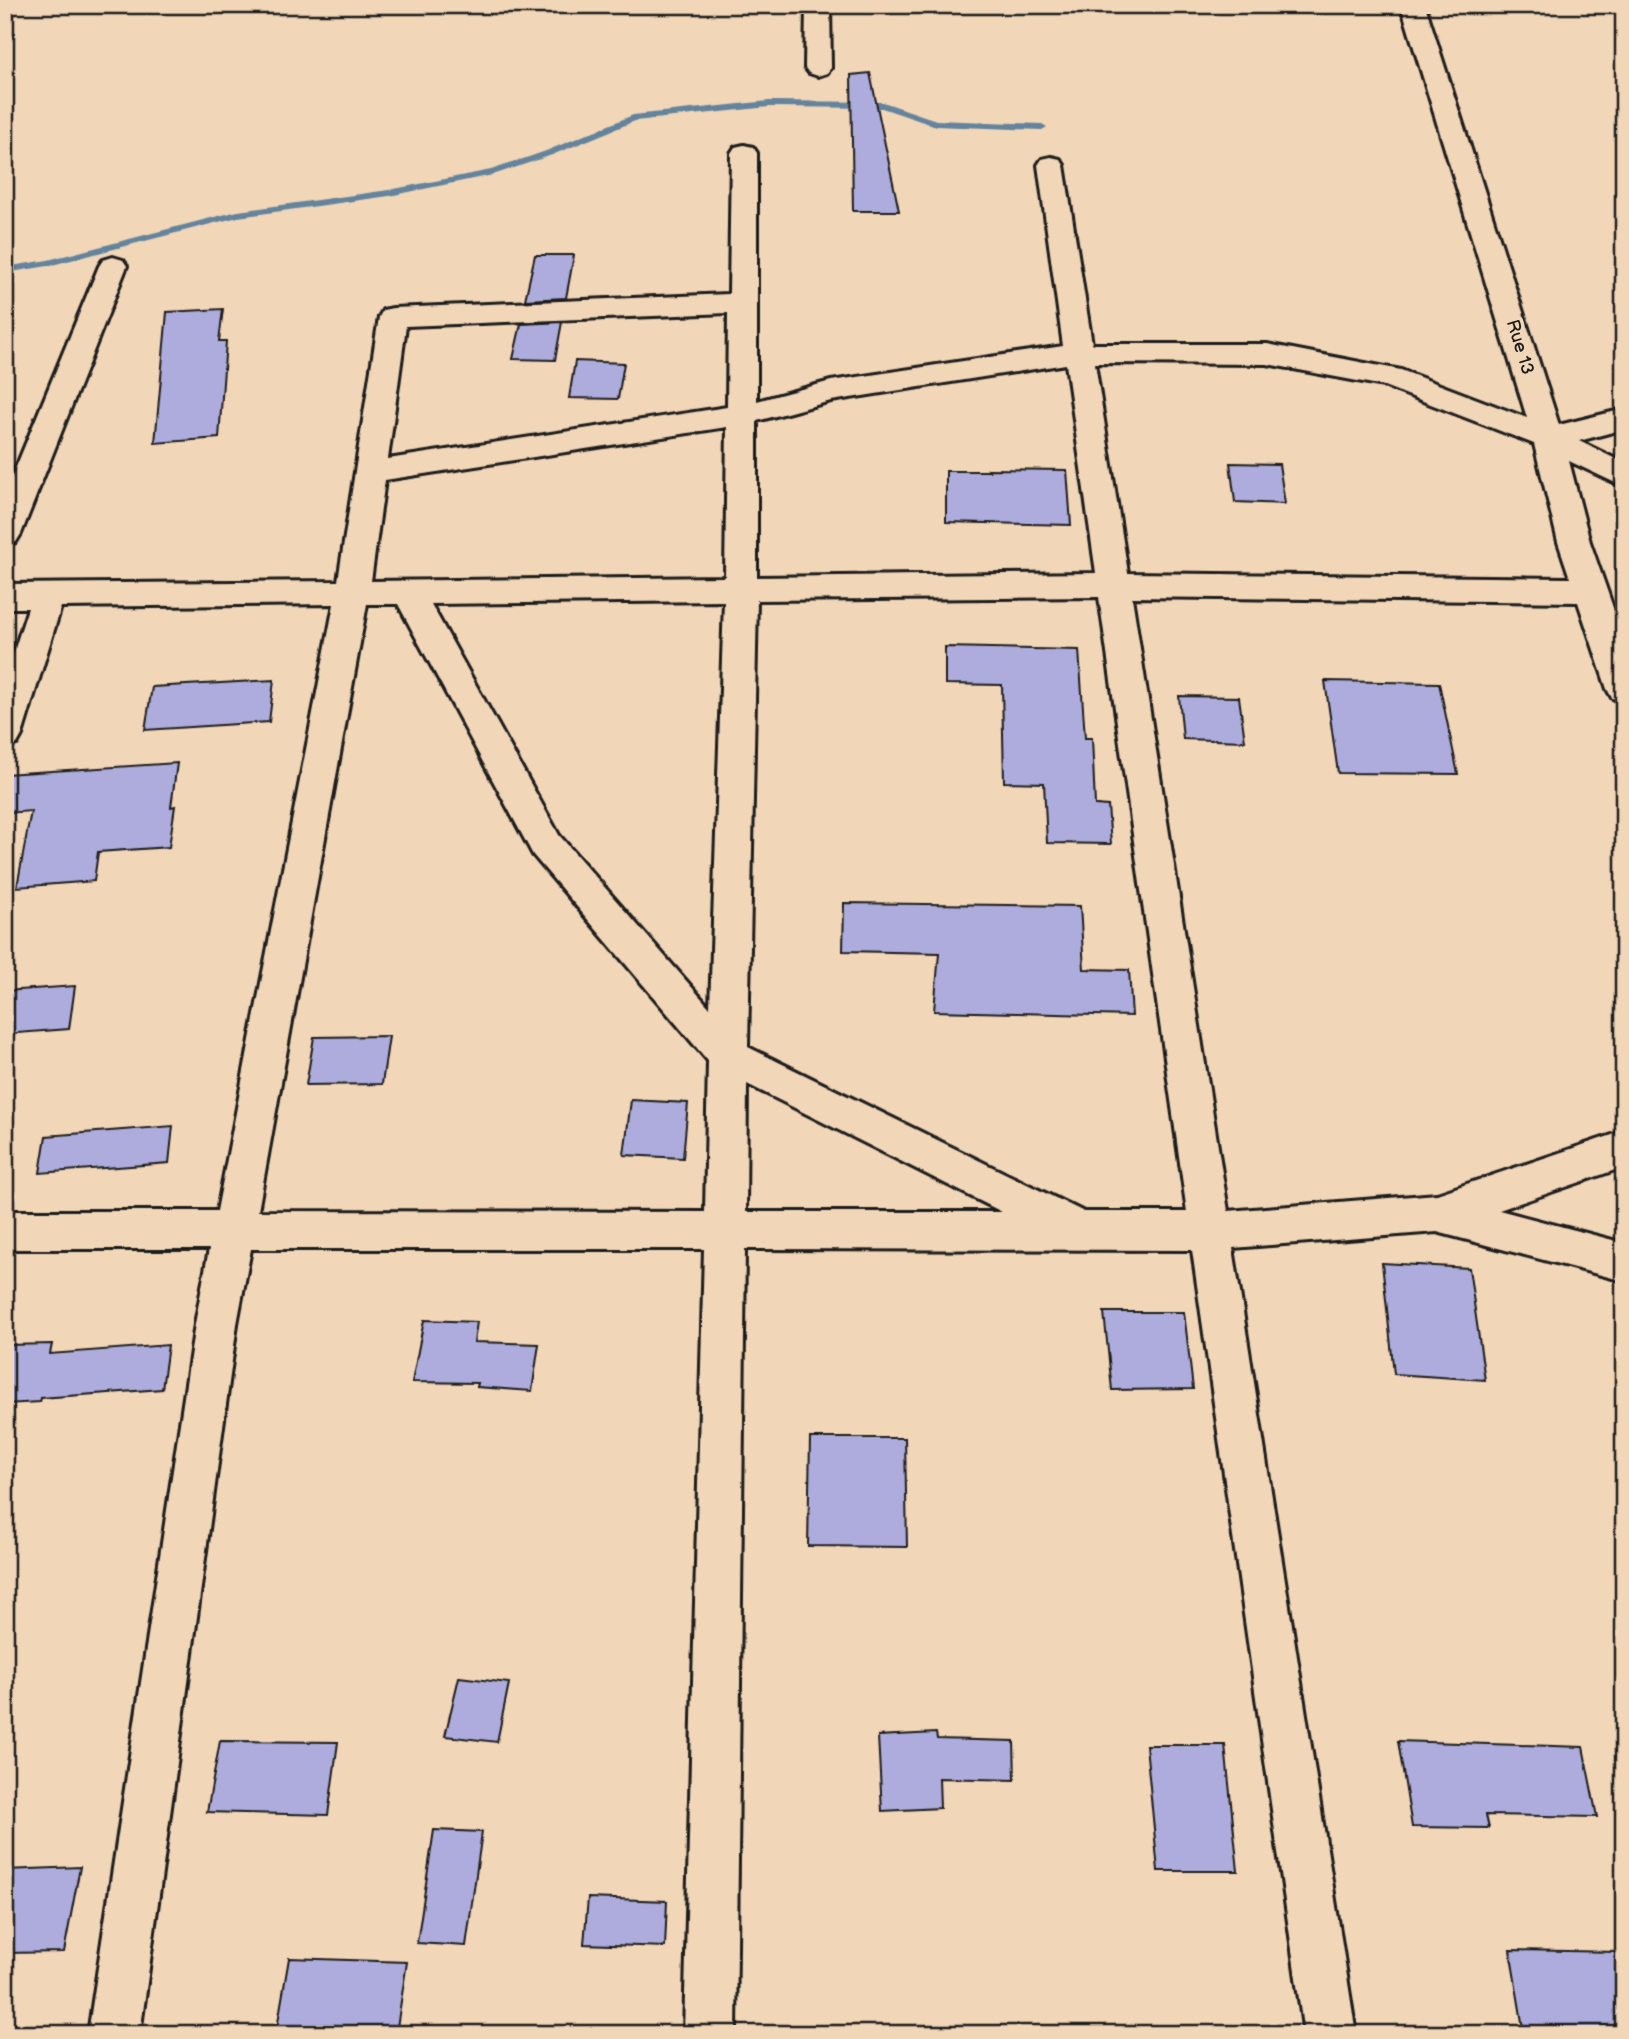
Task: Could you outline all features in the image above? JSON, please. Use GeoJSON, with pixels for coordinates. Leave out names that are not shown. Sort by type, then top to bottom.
{"type":"FeatureCollection","features":[{"type":"Feature","properties":{"kind":"street"},"geometry":{"type":"LineString","coordinates":[[818,5],[818,68]]}},
{"type":"Feature","properties":{"kind":"street","name":"Rue 13"},"geometry":{"type":"LineString","coordinates":[[1413,5],[1548,438],[1573,542],[1624,689]]}},
{"type":"Feature","properties":{"kind":"street"},"geometry":{"type":"LineString","coordinates":[[710,2034],[727,1056],[741,589],[744,153]]}},
{"type":"Feature","properties":{"kind":"street"},"geometry":{"type":"LineString","coordinates":[[1051,165],[1330,2034]]}},
{"type":"Feature","properties":{"kind":"street"},"geometry":{"type":"LineString","coordinates":[[5,534],[113,266]]}},
{"type":"Feature","properties":{"kind":"street"},"geometry":{"type":"LineString","coordinates":[[114,2034],[216,1324],[353,593],[393,317],[743,303]]}},
{"type":"Feature","properties":{"kind":"street"},"geometry":{"type":"LineString","coordinates":[[371,472],[742,415],[831,391],[1078,354],[1267,354],[1390,377],[1548,438],[1624,476]]}},
{"type":"Feature","properties":{"kind":"street"},"geometry":{"type":"LineString","coordinates":[[1548,438],[1624,419]]}},
{"type":"Feature","properties":{"kind":"street"},"geometry":{"type":"LineString","coordinates":[[5,596],[1113,585],[1589,590]]}},
{"type":"Feature","properties":{"kind":"street"},"geometry":{"type":"LineString","coordinates":[[408,592],[546,845],[727,1056],[1078,1229]]}},
{"type":"Feature","properties":{"kind":"street"},"geometry":{"type":"LineString","coordinates":[[5,735],[48,596]]}},
{"type":"Feature","properties":{"kind":"street"},"geometry":{"type":"LineString","coordinates":[[5,1230],[1210,1231],[1437,1213],[1624,1149]]}},
{"type":"Feature","properties":{"kind":"street"},"geometry":{"type":"LineString","coordinates":[[1437,1213],[1624,1262]]}},
{"type":"Feature","properties":{"kind":"building"},"geometry":{"type":"Polygon","coordinates":[[[870,73],[899,211],[853,211],[851,75],[870,73]]]}},
{"type":"Feature","properties":{"kind":"building"},"geometry":{"type":"Polygon","coordinates":[[[535,255],[574,255],[566,298],[525,300],[535,255]]]}},
{"type":"Feature","properties":{"kind":"building"},"geometry":{"type":"Polygon","coordinates":[[[223,309],[219,341],[226,341],[219,438],[155,443],[167,312],[223,309]]]}},
{"type":"Feature","properties":{"kind":"building"},"geometry":{"type":"Polygon","coordinates":[[[562,322],[555,360],[513,359],[521,324],[562,322]]]}},
{"type":"Feature","properties":{"kind":"building"},"geometry":{"type":"Polygon","coordinates":[[[575,361],[624,363],[618,399],[569,398],[575,361]]]}},
{"type":"Feature","properties":{"kind":"building"},"geometry":{"type":"Polygon","coordinates":[[[1230,463],[1279,464],[1285,504],[1235,502],[1230,463]]]}},
{"type":"Feature","properties":{"kind":"building"},"geometry":{"type":"Polygon","coordinates":[[[988,469],[1067,470],[1071,525],[946,522],[946,471],[989,471],[988,469]]]}},
{"type":"Feature","properties":{"kind":"building"},"geometry":{"type":"Polygon","coordinates":[[[945,647],[1079,650],[1085,738],[1092,738],[1095,805],[1108,806],[1111,844],[1047,843],[1044,783],[1004,782],[1002,685],[945,684],[945,647]]]}},
{"type":"Feature","properties":{"kind":"building"},"geometry":{"type":"Polygon","coordinates":[[[274,680],[269,722],[145,730],[152,687],[274,680]]]}},
{"type":"Feature","properties":{"kind":"building"},"geometry":{"type":"Polygon","coordinates":[[[1325,681],[1439,683],[1458,774],[1338,773],[1325,681]]]}},
{"type":"Feature","properties":{"kind":"building"},"geometry":{"type":"Polygon","coordinates":[[[1179,696],[1239,697],[1245,741],[1183,739],[1179,696]]]}},
{"type":"Feature","properties":{"kind":"building"},"geometry":{"type":"Polygon","coordinates":[[[177,763],[169,847],[98,852],[94,881],[17,887],[31,811],[5,813],[5,774],[177,763]]]}},
{"type":"Feature","properties":{"kind":"building"},"geometry":{"type":"Polygon","coordinates":[[[844,903],[1080,906],[1084,969],[1129,970],[1132,1016],[934,1011],[939,953],[843,951],[844,903]]]}},
{"type":"Feature","properties":{"kind":"building"},"geometry":{"type":"Polygon","coordinates":[[[75,986],[69,1029],[5,1034],[5,991],[75,986]]]}},
{"type":"Feature","properties":{"kind":"building"},"geometry":{"type":"Polygon","coordinates":[[[389,1036],[382,1084],[306,1085],[314,1037],[389,1036]]]}},
{"type":"Feature","properties":{"kind":"building"},"geometry":{"type":"Polygon","coordinates":[[[631,1100],[688,1103],[683,1158],[624,1155],[631,1100]]]}},
{"type":"Feature","properties":{"kind":"building"},"geometry":{"type":"Polygon","coordinates":[[[173,1126],[169,1163],[40,1173],[46,1136],[173,1126]]]}},
{"type":"Feature","properties":{"kind":"building"},"geometry":{"type":"Polygon","coordinates":[[[1382,1263],[1469,1268],[1485,1380],[1394,1374],[1382,1263]]]}},
{"type":"Feature","properties":{"kind":"building"},"geometry":{"type":"Polygon","coordinates":[[[1104,1312],[1184,1312],[1193,1389],[1112,1390],[1104,1312]]]}},
{"type":"Feature","properties":{"kind":"building"},"geometry":{"type":"Polygon","coordinates":[[[424,1320],[477,1322],[474,1342],[539,1344],[532,1391],[477,1387],[478,1383],[412,1382],[424,1320]]]}},
{"type":"Feature","properties":{"kind":"building"},"geometry":{"type":"Polygon","coordinates":[[[52,1344],[50,1354],[168,1345],[162,1389],[41,1398],[40,1402],[5,1404],[5,1345],[52,1344]]]}},
{"type":"Feature","properties":{"kind":"building"},"geometry":{"type":"Polygon","coordinates":[[[810,1438],[905,1438],[907,1547],[808,1546],[810,1438]]]}},
{"type":"Feature","properties":{"kind":"building"},"geometry":{"type":"Polygon","coordinates":[[[459,1677],[509,1683],[497,1742],[445,1736],[459,1677]]]}},
{"type":"Feature","properties":{"kind":"building"},"geometry":{"type":"Polygon","coordinates":[[[936,1733],[937,1739],[1014,1741],[1015,1780],[939,1778],[940,1808],[882,1811],[878,1736],[936,1733]]]}},
{"type":"Feature","properties":{"kind":"building"},"geometry":{"type":"Polygon","coordinates":[[[220,1741],[338,1742],[328,1815],[207,1812],[220,1741]]]}},
{"type":"Feature","properties":{"kind":"building"},"geometry":{"type":"Polygon","coordinates":[[[1398,1741],[1583,1747],[1597,1817],[1486,1815],[1489,1828],[1412,1827],[1398,1741]]]}},
{"type":"Feature","properties":{"kind":"building"},"geometry":{"type":"Polygon","coordinates":[[[1146,1745],[1225,1745],[1238,1871],[1158,1871],[1146,1745]]]}},
{"type":"Feature","properties":{"kind":"building"},"geometry":{"type":"Polygon","coordinates":[[[434,1830],[482,1832],[466,1946],[417,1943],[434,1830]]]}},
{"type":"Feature","properties":{"kind":"building"},"geometry":{"type":"Polygon","coordinates":[[[80,1867],[64,1952],[5,1953],[5,1870],[80,1867]]]}},
{"type":"Feature","properties":{"kind":"building"},"geometry":{"type":"Polygon","coordinates":[[[588,1898],[667,1901],[665,1947],[584,1944],[588,1898]]]}},
{"type":"Feature","properties":{"kind":"building"},"geometry":{"type":"Polygon","coordinates":[[[1510,1950],[1618,1952],[1624,1980],[1624,2034],[1524,2034],[1510,1950]]]}},
{"type":"Feature","properties":{"kind":"building"},"geometry":{"type":"Polygon","coordinates":[[[289,1958],[407,1962],[396,2034],[276,2034],[289,1958]]]}},
{"type":"Feature","properties":{"kind":"waterway"},"geometry":{"type":"LineString","coordinates":[[5,270],[48,263],[238,214],[389,193],[493,172],[549,153],[633,118],[769,104],[883,105],[935,123],[1042,127]]}}]}
